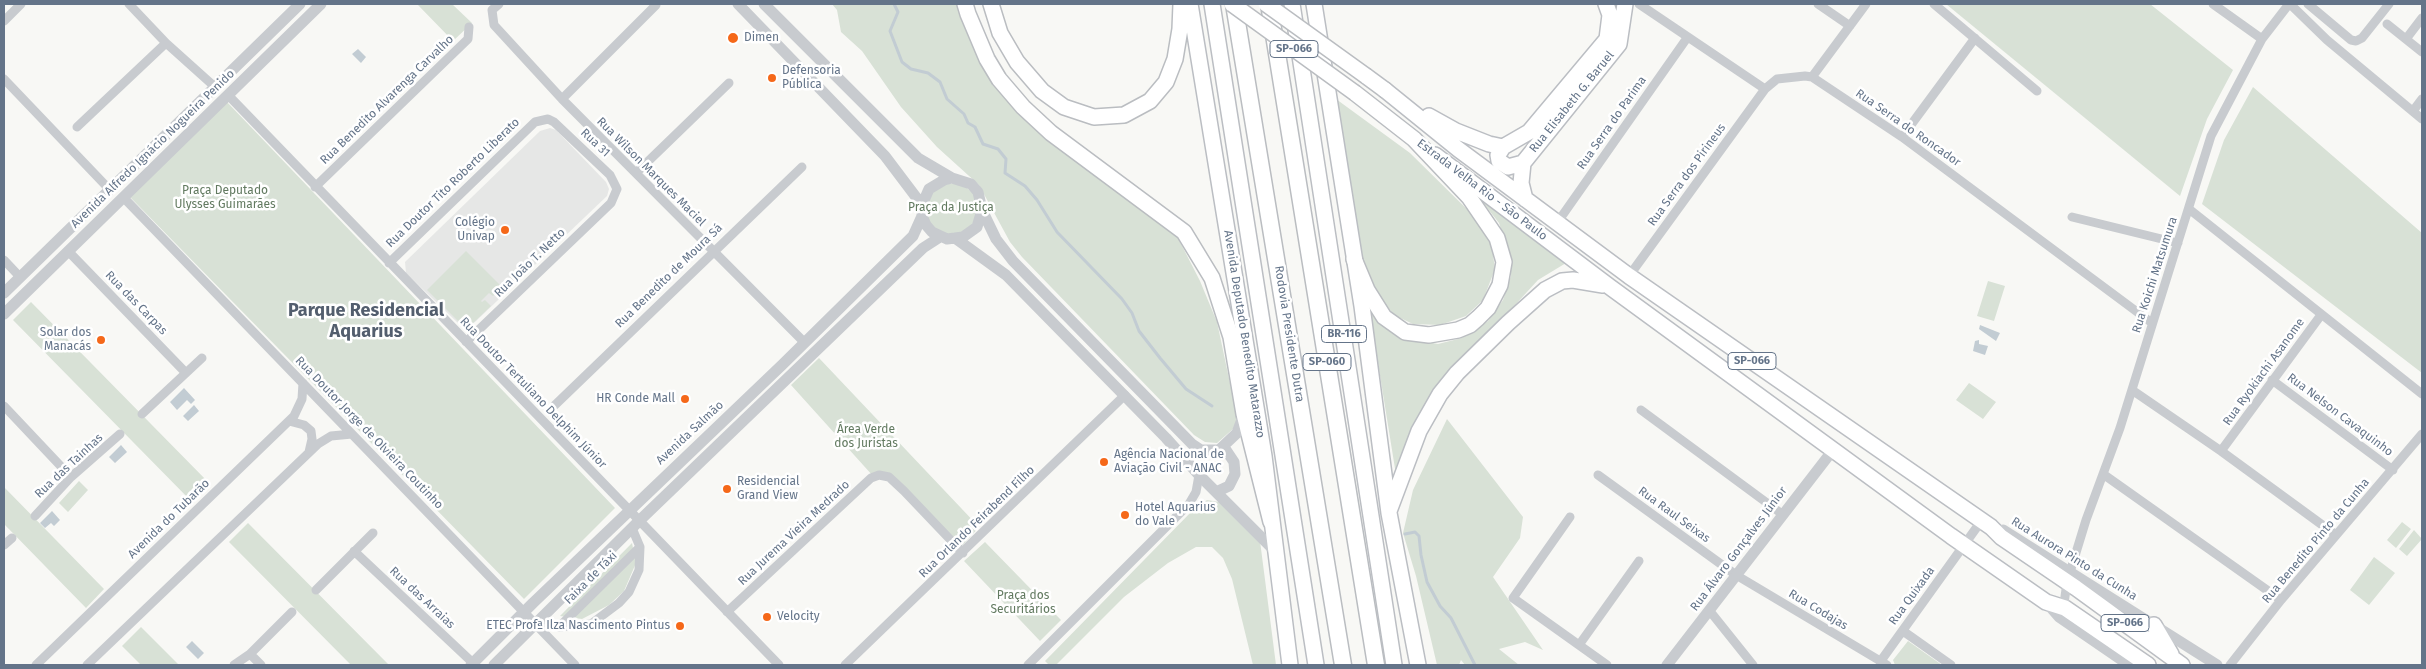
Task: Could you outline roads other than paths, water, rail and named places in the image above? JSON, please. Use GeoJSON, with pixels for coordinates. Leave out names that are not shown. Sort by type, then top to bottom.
{"type":"FeatureCollection","features":[{"type":"Feature","properties":{"kind":"highway","name":"Rodovia Presidente Dutra"},"geometry":{"type":"LineString","coordinates":[[1233,4],[1343,665]]}},
{"type":"Feature","properties":{"kind":"highway","name":"SP-060"},"geometry":{"type":"LineString","coordinates":[[1267,4],[1376,665]]}},
{"type":"Feature","properties":{"kind":"main road"},"geometry":{"type":"LineString","coordinates":[[965,4],[987,59],[999,79],[1022,107],[1051,133],[1184,232],[1212,278],[1231,337],[1244,414],[1271,522]]}},
{"type":"Feature","properties":{"kind":"main road"},"geometry":{"type":"LineString","coordinates":[[991,4],[1000,33],[1017,62],[1042,91],[1064,107],[1094,117],[1124,115],[1150,101],[1156,95],[1166,82],[1175,59],[1180,29],[1181,4]]}},
{"type":"Feature","properties":{"kind":"main road","name":"Avenida Deputado Benedito Matarazzo"},"geometry":{"type":"LineString","coordinates":[[1190,4],[1264,456],[1290,665]]}},
{"type":"Feature","properties":{"kind":"main road","name":"Rodovia Presidente Dutra"},"geometry":{"type":"LineString","coordinates":[[1212,4],[1316,664]]}},
{"type":"Feature","properties":{"kind":"main road","name":"Estrada Velha Rio - São Paulo"},"geometry":{"type":"LineString","coordinates":[[1233,4],[1610,287]]}},
{"type":"Feature","properties":{"kind":"main road","name":"SP-066"},"geometry":{"type":"LineString","coordinates":[[1267,4],[1385,90]]}},
{"type":"Feature","properties":{"kind":"main road","name":"BR-116"},"geometry":{"type":"LineString","coordinates":[[1292,4],[1394,665]]}},
{"type":"Feature","properties":{"kind":"main road"},"geometry":{"type":"LineString","coordinates":[[1314,4],[1354,260],[1389,513],[1418,665]]}},
{"type":"Feature","properties":{"kind":"main road","name":"Rua Elisabeth G. Baruel"},"geometry":{"type":"LineString","coordinates":[[1503,146],[1529,132],[1607,39],[1610,15],[1606,4]]}},
{"type":"Feature","properties":{"kind":"main road","name":"Rua Elisabeth G. Baruel"},"geometry":{"type":"LineString","coordinates":[[1525,199],[1522,183],[1523,163],[1620,44],[1626,4]]}},
{"type":"Feature","properties":{"kind":"main road"},"geometry":{"type":"LineString","coordinates":[[1385,90],[1456,131],[1489,144],[1503,146],[1498,156],[1504,165],[1512,167],[1523,163]]}},
{"type":"Feature","properties":{"kind":"main road","name":"Estrada Velha Rio - São Paulo"},"geometry":{"type":"LineString","coordinates":[[1385,90],[1525,199]]}},
{"type":"Feature","properties":{"kind":"main road"},"geometry":{"type":"LineString","coordinates":[[1354,260],[1375,304],[1384,317],[1405,332],[1429,335],[1444,334],[1470,325],[1488,308],[1494,298],[1503,275],[1504,262],[1498,238],[1468,197],[1414,139]]}},
{"type":"Feature","properties":{"kind":"main road","name":"SP-066"},"geometry":{"type":"LineString","coordinates":[[1525,199],[1629,276],[1987,524],[2001,537],[2070,574],[2178,662]]}},
{"type":"Feature","properties":{"kind":"main road"},"geometry":{"type":"LineString","coordinates":[[1389,513],[1419,431],[1440,394],[1458,373],[1508,322],[1545,290],[1562,281],[1573,280],[1610,287]]}},
{"type":"Feature","properties":{"kind":"main road","name":"SP-066"},"geometry":{"type":"LineString","coordinates":[[1610,287],[1964,545],[2062,613],[2148,665]]}},
{"type":"Feature","properties":{"kind":"main road"},"geometry":{"type":"LineString","coordinates":[[2154,625],[2178,662]]}},
{"type":"Feature","properties":{"kind":"street"},"geometry":{"type":"LineString","coordinates":[[4,21],[22,4]]}},
{"type":"Feature","properties":{"kind":"street"},"geometry":{"type":"LineString","coordinates":[[129,4],[166,43],[215,87]]}},
{"type":"Feature","properties":{"kind":"street","name":"Avenida Alfredo Ignácio Nogueira Penido"},"geometry":{"type":"LineString","coordinates":[[4,293],[300,4]]}},
{"type":"Feature","properties":{"kind":"street","name":"Avenida Alfredo Ignácio Nogueira Penido"},"geometry":{"type":"LineString","coordinates":[[4,314],[321,4]]}},
{"type":"Feature","properties":{"kind":"street"},"geometry":{"type":"LineString","coordinates":[[738,4],[884,156],[922,210],[926,225],[940,236],[963,237],[977,227],[982,210]]}},
{"type":"Feature","properties":{"kind":"street"},"geometry":{"type":"LineString","coordinates":[[764,4],[918,158],[952,178],[971,184],[978,192],[982,210],[996,239],[1013,261],[1178,430],[1201,450],[1211,451],[1224,447],[1236,433],[1244,414]]}},
{"type":"Feature","properties":{"kind":"street"},"geometry":{"type":"LineString","coordinates":[[1639,4],[1765,89],[1777,79],[1791,76],[1812,76],[1866,4]]}},
{"type":"Feature","properties":{"kind":"street"},"geometry":{"type":"LineString","coordinates":[[1818,4],[1850,26]]}},
{"type":"Feature","properties":{"kind":"street"},"geometry":{"type":"LineString","coordinates":[[1934,4],[2037,91]]}},
{"type":"Feature","properties":{"kind":"street"},"geometry":{"type":"LineString","coordinates":[[2213,4],[2262,39]]}},
{"type":"Feature","properties":{"kind":"street","name":"Rua Koichi Matsumura"},"geometry":{"type":"LineString","coordinates":[[2062,613],[2070,574],[2132,390],[2211,136],[2262,39],[2289,4],[2327,40],[2422,119]]}},
{"type":"Feature","properties":{"kind":"street"},"geometry":{"type":"LineString","coordinates":[[2308,4],[2351,40],[2356,41],[2362,38],[2389,4]]}},
{"type":"Feature","properties":{"kind":"street"},"geometry":{"type":"LineString","coordinates":[[562,99],[656,5]]}},
{"type":"Feature","properties":{"kind":"street","name":"Rua Wilson Marques Maciel"},"geometry":{"type":"LineString","coordinates":[[496,7],[494,25],[562,99],[805,343]]}},
{"type":"Feature","properties":{"kind":"street"},"geometry":{"type":"LineString","coordinates":[[2406,39],[2422,18]]}},
{"type":"Feature","properties":{"kind":"street"},"geometry":{"type":"LineString","coordinates":[[2387,24],[2422,52]]}},
{"type":"Feature","properties":{"kind":"street","name":"Rua Benedito Alvarenga Carvalho"},"geometry":{"type":"LineString","coordinates":[[315,187],[468,39],[469,27]]}},
{"type":"Feature","properties":{"kind":"street"},"geometry":{"type":"LineString","coordinates":[[266,36],[268,44],[272,48],[276,48]]}},
{"type":"Feature","properties":{"kind":"street","name":"Rua Serra do Parima"},"geometry":{"type":"LineString","coordinates":[[1557,223],[1688,38]]}},
{"type":"Feature","properties":{"kind":"street"},"geometry":{"type":"LineString","coordinates":[[1902,137],[1975,38]]}},
{"type":"Feature","properties":{"kind":"street"},"geometry":{"type":"LineString","coordinates":[[77,127],[166,43]]}},
{"type":"Feature","properties":{"kind":"street"},"geometry":{"type":"LineString","coordinates":[[249,52],[259,55],[259,64]]}},
{"type":"Feature","properties":{"kind":"street","name":"Rua Serra do Roncador"},"geometry":{"type":"LineString","coordinates":[[1812,76],[1902,137],[2152,323]]}},
{"type":"Feature","properties":{"kind":"street"},"geometry":{"type":"LineString","coordinates":[[4,79],[110,190]]}},
{"type":"Feature","properties":{"kind":"street"},"geometry":{"type":"LineString","coordinates":[[636,173],[729,84]]}},
{"type":"Feature","properties":{"kind":"street","name":"Rua Serra dos Pirineus"},"geometry":{"type":"LineString","coordinates":[[1629,276],[1765,89]]}},
{"type":"Feature","properties":{"kind":"street","name":"Rua Doutor Tertuliano Delphim Júnior"},"geometry":{"type":"LineString","coordinates":[[228,95],[629,510],[636,525],[727,612],[778,665]]}},
{"type":"Feature","properties":{"kind":"street"},"geometry":{"type":"LineString","coordinates":[[2413,111],[2422,100]]}},
{"type":"Feature","properties":{"kind":"street","name":"Rua 31"},"geometry":{"type":"LineString","coordinates":[[535,122],[548,119],[554,122],[610,175],[617,189],[611,203]]}},
{"type":"Feature","properties":{"kind":"street","name":"Rua Doutor Tito Roberto Liberato"},"geometry":{"type":"LineString","coordinates":[[389,262],[535,122]]}},
{"type":"Feature","properties":{"kind":"street","name":"Rua Benedito de Moura Sá"},"geometry":{"type":"LineString","coordinates":[[555,405],[712,251],[802,167]]}},
{"type":"Feature","properties":{"kind":"street"},"geometry":{"type":"LineString","coordinates":[[922,210],[929,188],[952,178]]}},
{"type":"Feature","properties":{"kind":"street","name":"Rua Doutor Jorge de Olvieira Coutinho"},"geometry":{"type":"LineString","coordinates":[[123,197],[524,612],[537,622],[575,665]]}},
{"type":"Feature","properties":{"kind":"street","name":"Rua João T. Netto"},"geometry":{"type":"LineString","coordinates":[[466,342],[611,203]]}},
{"type":"Feature","properties":{"kind":"street"},"geometry":{"type":"LineString","coordinates":[[2189,209],[2322,315]]}},
{"type":"Feature","properties":{"kind":"street","name":"Avenida Salmão"},"geometry":{"type":"LineString","coordinates":[[472,665],[524,612],[805,343],[913,236],[922,210]]}},
{"type":"Feature","properties":{"kind":"street"},"geometry":{"type":"LineString","coordinates":[[2072,217],[2178,243]]}},
{"type":"Feature","properties":{"kind":"street"},"geometry":{"type":"LineString","coordinates":[[494,665],[923,248],[940,236]]}},
{"type":"Feature","properties":{"kind":"street"},"geometry":{"type":"LineString","coordinates":[[955,238],[1006,275],[1275,551]]}},
{"type":"Feature","properties":{"kind":"street","name":"Rua das Carpas"},"geometry":{"type":"LineString","coordinates":[[68,251],[186,373]]}},
{"type":"Feature","properties":{"kind":"street"},"geometry":{"type":"LineString","coordinates":[[4,260],[20,277]]}},
{"type":"Feature","properties":{"kind":"street","name":"Rua Ryokiachi Asanome"},"geometry":{"type":"LineString","coordinates":[[2221,451],[2322,315],[2422,394]]}},
{"type":"Feature","properties":{"kind":"street"},"geometry":{"type":"LineString","coordinates":[[142,414],[202,358]]}},
{"type":"Feature","properties":{"kind":"street"},"geometry":{"type":"LineString","coordinates":[[782,365],[786,380]]}},
{"type":"Feature","properties":{"kind":"street","name":"Rua Nelson Cavaquinho"},"geometry":{"type":"LineString","coordinates":[[2272,380],[2393,470]]}},
{"type":"Feature","properties":{"kind":"street","name":"Avenida do Tubarão"},"geometry":{"type":"LineString","coordinates":[[36,665],[294,416],[302,399],[303,383]]}},
{"type":"Feature","properties":{"kind":"street"},"geometry":{"type":"LineString","coordinates":[[2132,390],[2221,451],[2336,535]]}},
{"type":"Feature","properties":{"kind":"street","name":"Rua Orlando Feirabend Filho"},"geometry":{"type":"LineString","coordinates":[[845,665],[1125,395]]}},
{"type":"Feature","properties":{"kind":"street"},"geometry":{"type":"LineString","coordinates":[[4,406],[71,478]]}},
{"type":"Feature","properties":{"kind":"street"},"geometry":{"type":"LineString","coordinates":[[1641,410],[1782,514]]}},
{"type":"Feature","properties":{"kind":"street"},"geometry":{"type":"LineString","coordinates":[[289,421],[304,425],[311,432],[312,439],[309,452]]}},
{"type":"Feature","properties":{"kind":"street","name":"Rua das Tainhas"},"geometry":{"type":"LineString","coordinates":[[35,516],[71,478],[120,434]]}},
{"type":"Feature","properties":{"kind":"street"},"geometry":{"type":"LineString","coordinates":[[88,665],[309,452],[331,436],[352,434]]}},
{"type":"Feature","properties":{"kind":"street","name":"Rua Benedito Pinto da Cunha"},"geometry":{"type":"LineString","coordinates":[[2230,665],[2281,600],[2422,434]]}},
{"type":"Feature","properties":{"kind":"street"},"geometry":{"type":"LineString","coordinates":[[1216,492],[1230,486],[1236,474],[1234,462],[1224,447]]}},
{"type":"Feature","properties":{"kind":"street","name":"Rua Álvaro Gonçalves Júnior"},"geometry":{"type":"LineString","coordinates":[[1667,665],[1833,450]]}},
{"type":"Feature","properties":{"kind":"street"},"geometry":{"type":"LineString","coordinates":[[2103,474],[2281,600]]}},
{"type":"Feature","properties":{"kind":"street","name":"Rua Jurema Vieira Medrado"},"geometry":{"type":"LineString","coordinates":[[727,612],[871,478],[879,475],[889,477],[896,483],[963,553]]}},
{"type":"Feature","properties":{"kind":"street"},"geometry":{"type":"LineString","coordinates":[[1028,665],[1189,504],[1196,492],[1199,475]]}},
{"type":"Feature","properties":{"kind":"street","name":"Rua Raul Seixas"},"geometry":{"type":"LineString","coordinates":[[1598,475],[1736,575]]}},
{"type":"Feature","properties":{"kind":"street"},"geometry":{"type":"LineString","coordinates":[[1570,517],[1513,598],[1607,665]]}},
{"type":"Feature","properties":{"kind":"street","name":"Rua Quixada"},"geometry":{"type":"LineString","coordinates":[[1882,664],[1964,545],[1987,524]]}},
{"type":"Feature","properties":{"kind":"street"},"geometry":{"type":"LineString","coordinates":[[537,622],[559,627],[590,624],[619,603],[629,592],[639,570],[640,547],[636,525]]}},
{"type":"Feature","properties":{"kind":"street"},"geometry":{"type":"LineString","coordinates":[[316,590],[373,533]]}},
{"type":"Feature","properties":{"kind":"street"},"geometry":{"type":"LineString","coordinates":[[4,545],[12,538]]}},
{"type":"Feature","properties":{"kind":"street","name":"Faixa de Táxi"},"geometry":{"type":"LineString","coordinates":[[559,627],[640,547]]}},
{"type":"Feature","properties":{"kind":"street","name":"Rua das Arraias"},"geometry":{"type":"LineString","coordinates":[[354,551],[472,665]]}},
{"type":"Feature","properties":{"kind":"street"},"geometry":{"type":"LineString","coordinates":[[1579,645],[1639,561]]}},
{"type":"Feature","properties":{"kind":"street","name":"Rua Aurora Pinto da Cunha"},"geometry":{"type":"LineString","coordinates":[[2070,574],[2217,665]]}},
{"type":"Feature","properties":{"kind":"street","name":"Rua Codajas"},"geometry":{"type":"LineString","coordinates":[[1736,575],[1882,664]]}},
{"type":"Feature","properties":{"kind":"street"},"geometry":{"type":"LineString","coordinates":[[1709,610],[1753,665]]}},
{"type":"Feature","properties":{"kind":"street"},"geometry":{"type":"LineString","coordinates":[[234,665],[250,654],[292,612]]}},
{"type":"Feature","properties":{"kind":"street"},"geometry":{"type":"LineString","coordinates":[[2062,613],[2128,665]]}},
{"type":"Feature","properties":{"kind":"street"},"geometry":{"type":"LineString","coordinates":[[1903,631],[1951,665]]}},
{"type":"Feature","properties":{"kind":"street"},"geometry":{"type":"LineString","coordinates":[[250,654],[260,665]]}},
{"type":"Feature","properties":{"kind":"waterway"},"geometry":{"type":"LineString","coordinates":[[894,4],[898,12],[890,31],[902,62],[911,69],[928,73],[940,82],[947,99],[964,114],[968,123],[975,127],[983,144],[998,149],[1006,159],[1005,173],[1025,186],[1037,200],[1057,232],[1122,299],[1132,313],[1139,331],[1186,389],[1212,406]]}},
{"type":"Feature","properties":{"kind":"waterway"},"geometry":{"type":"LineString","coordinates":[[1405,534],[1415,532],[1419,536],[1427,582],[1440,606],[1451,618],[1475,665]]}},
{"type":"Feature","properties":{"kind":"place","name":"Dimen"},"geometry":{"type":"Point","coordinates":[733,38]}},
{"type":"Feature","properties":{"kind":"place","name":"Defensoria Pública"},"geometry":{"type":"Point","coordinates":[772,78]}},
{"type":"Feature","properties":{"kind":"place","name":"Colégio Univap"},"geometry":{"type":"Point","coordinates":[505,230]}},
{"type":"Feature","properties":{"kind":"place","name":"Solar dos Manacás"},"geometry":{"type":"Point","coordinates":[101,340]}},
{"type":"Feature","properties":{"kind":"place","name":"HR Conde Mall"},"geometry":{"type":"Point","coordinates":[685,399]}},
{"type":"Feature","properties":{"kind":"place","name":"Agência Nacional de Aviação Civil - ANAC"},"geometry":{"type":"Point","coordinates":[1104,462]}},
{"type":"Feature","properties":{"kind":"place","name":"Residencial Grand View"},"geometry":{"type":"Point","coordinates":[727,489]}},
{"type":"Feature","properties":{"kind":"place","name":"Hotel Aquarius do Vale"},"geometry":{"type":"Point","coordinates":[1125,515]}},
{"type":"Feature","properties":{"kind":"place","name":"Velocity"},"geometry":{"type":"Point","coordinates":[767,617]}},
{"type":"Feature","properties":{"kind":"place","name":"ETEC Profª Ilza Nascimento Pintus"},"geometry":{"type":"Point","coordinates":[680,626]}},
{"type":"Feature","properties":{"kind":"district","name":"Parque Residencial Aquarius"},"geometry":{"type":"Point","coordinates":[366,321]}},
{"type":"Feature","properties":{"kind":"park label","name":"Praça Deputado Ulysses Guimarães"},"geometry":{"type":"Point","coordinates":[225,198]}},
{"type":"Feature","properties":{"kind":"park label","name":"Praça da Justiça"},"geometry":{"type":"Point","coordinates":[951,208]}},
{"type":"Feature","properties":{"kind":"park label","name":"Área Verde dos Juristas"},"geometry":{"type":"Point","coordinates":[866,437]}},
{"type":"Feature","properties":{"kind":"park label","name":"Praça dos Securitários"},"geometry":{"type":"Point","coordinates":[1023,603]}}]}
